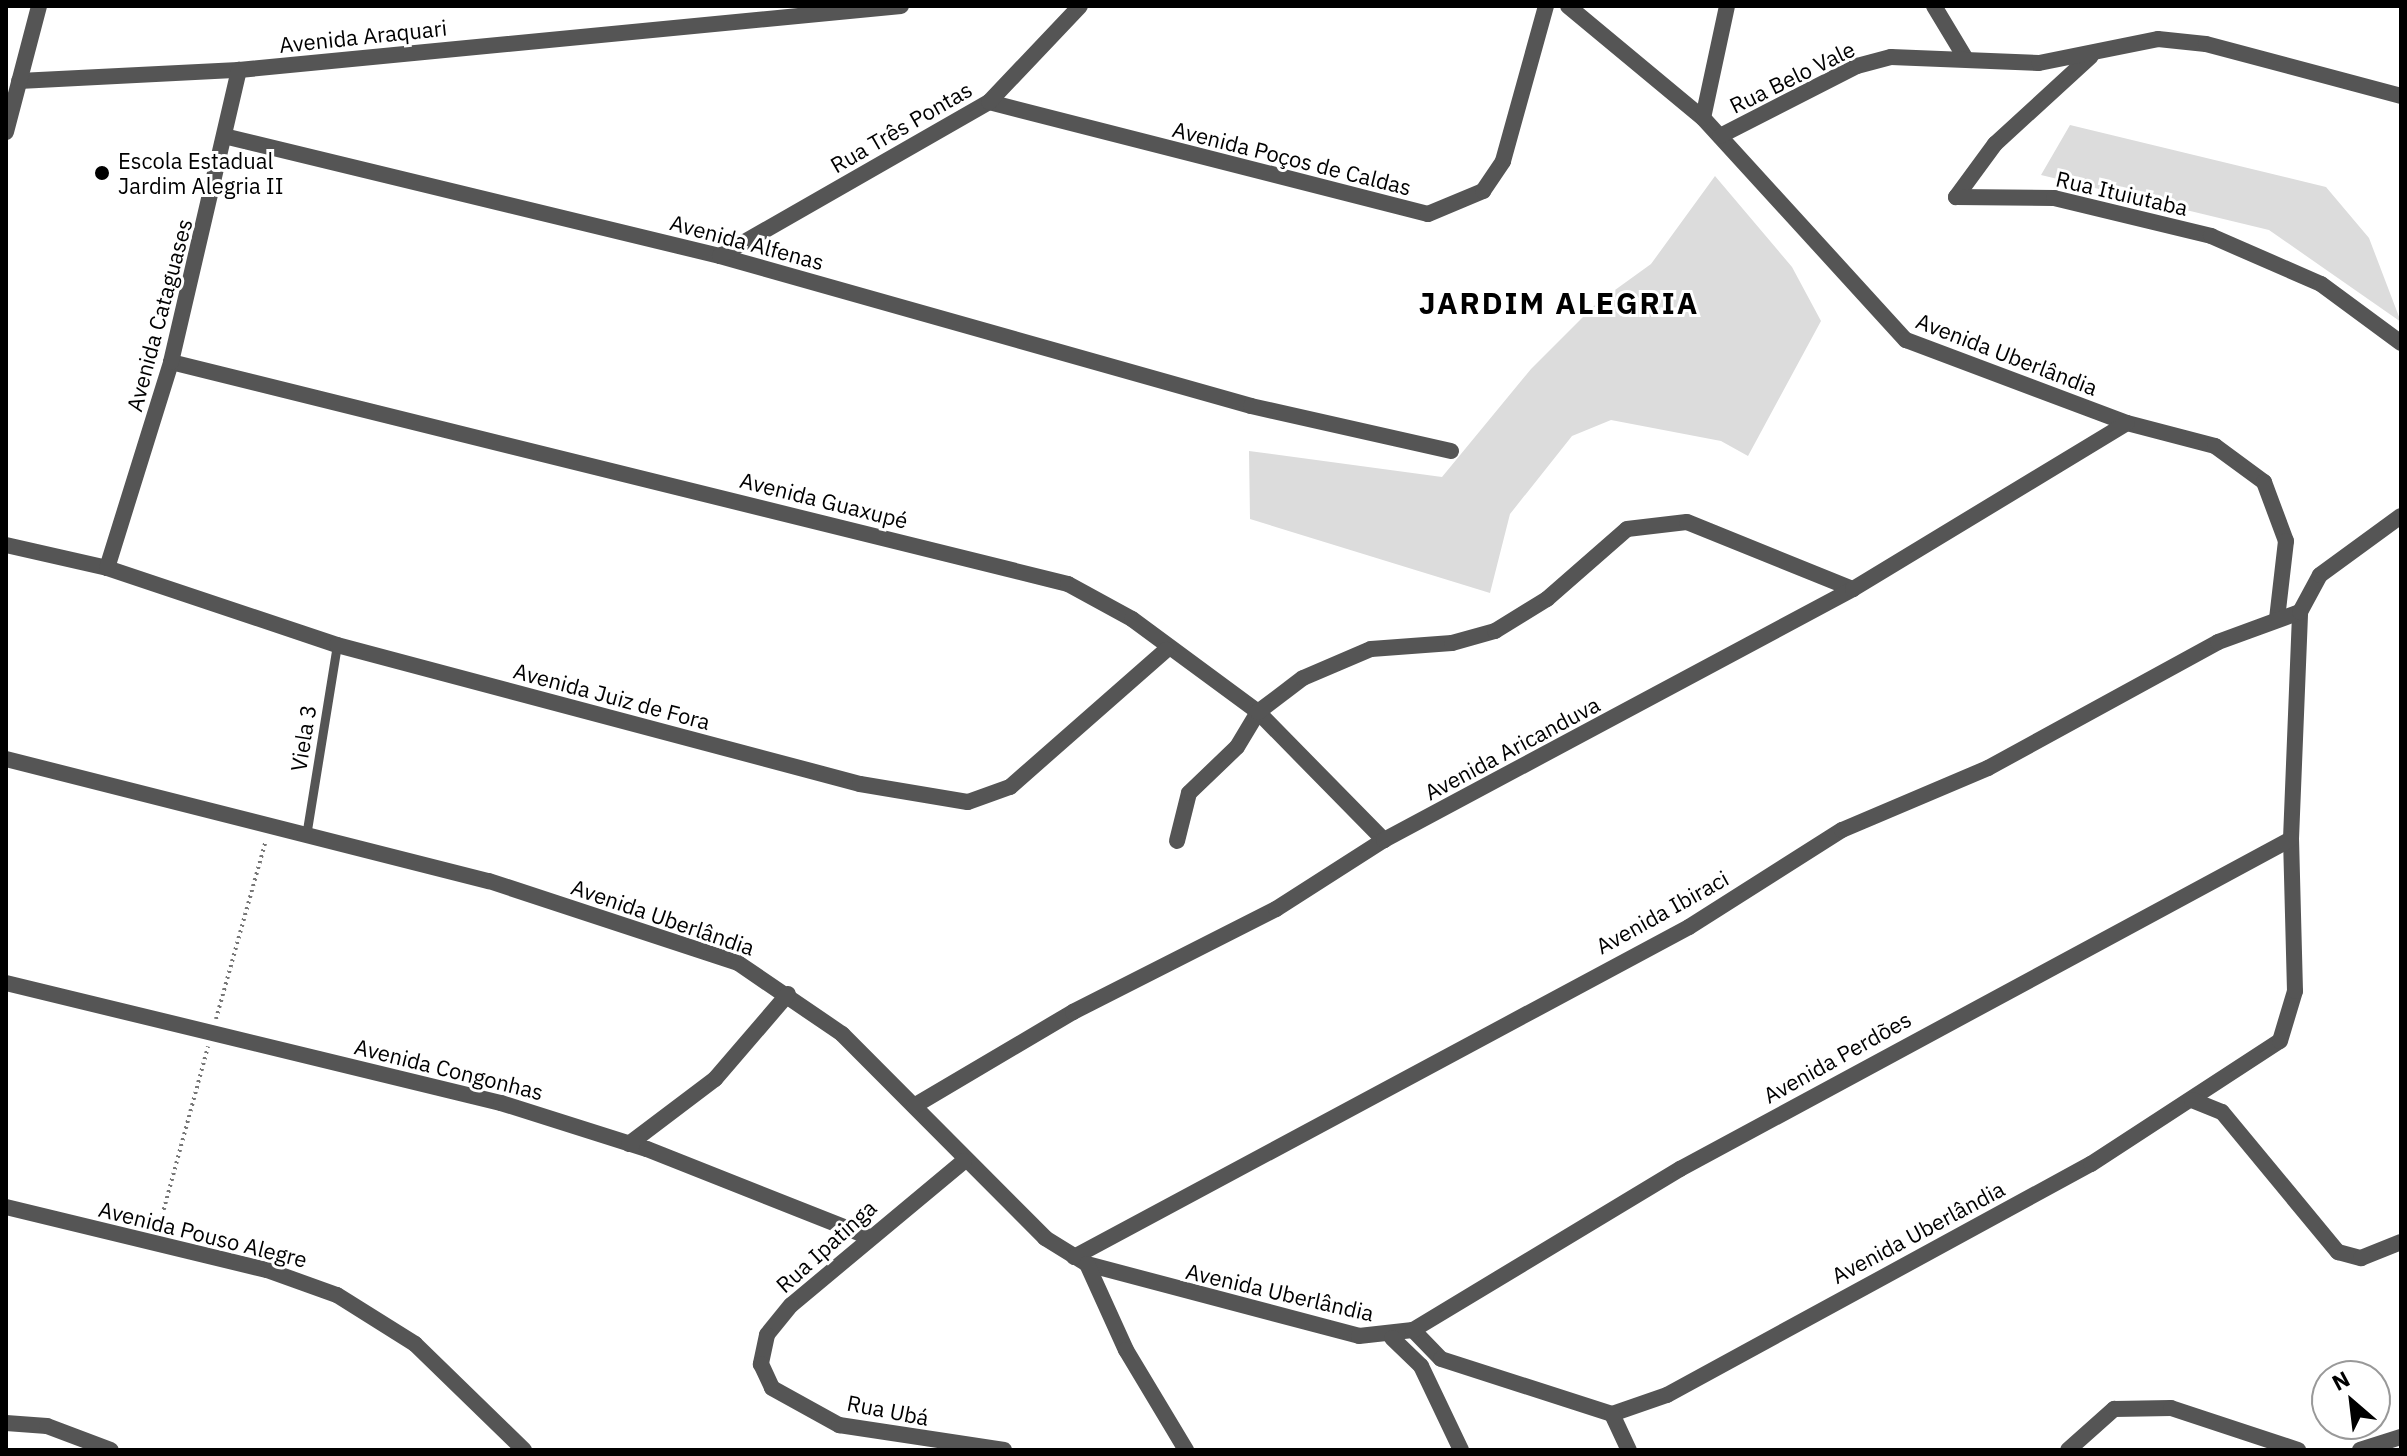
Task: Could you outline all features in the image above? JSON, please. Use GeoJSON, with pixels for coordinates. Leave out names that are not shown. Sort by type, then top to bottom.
{"type":"FeatureCollection","features":[{"type":"Feature","properties":{"kind":"street"},"geometry":{"type":"LineString","coordinates":[[6,132],[39,6]]}},
{"type":"Feature","properties":{"kind":"street","name":"Avenida Araquari"},"geometry":{"type":"LineString","coordinates":[[19,81],[239,70],[901,6]]}},
{"type":"Feature","properties":{"kind":"street","name":"Rua Três Pontas"},"geometry":{"type":"LineString","coordinates":[[720,256],[989,102],[1080,6]]}},
{"type":"Feature","properties":{"kind":"street","name":"Avenida Poços de Caldas"},"geometry":{"type":"LineString","coordinates":[[989,102],[1428,214],[1483,191],[1503,161],[1546,6]]}},
{"type":"Feature","properties":{"kind":"street","name":"Avenida Uberlândia"},"geometry":{"type":"LineString","coordinates":[[1568,6],[1703,118],[1906,340],[2127,423],[2215,446],[2264,482],[2286,541],[2277,619]]}},
{"type":"Feature","properties":{"kind":"street"},"geometry":{"type":"LineString","coordinates":[[1703,118],[1727,6]]}},
{"type":"Feature","properties":{"kind":"street"},"geometry":{"type":"LineString","coordinates":[[1934,6],[1966,59]]}},
{"type":"Feature","properties":{"kind":"street","name":"Rua Belo Vale"},"geometry":{"type":"LineString","coordinates":[[1720,136],[1857,66],[1891,57],[2039,63],[2158,39],[2206,44],[2401,96]]}},
{"type":"Feature","properties":{"kind":"street","name":"Rua Ituiutaba"},"geometry":{"type":"LineString","coordinates":[[2095,52],[1995,144],[1956,197],[2054,198],[2211,236],[2321,284],[2401,343]]}},
{"type":"Feature","properties":{"kind":"street","name":"Avenida Cataguases"},"geometry":{"type":"LineString","coordinates":[[107,568],[171,362],[228,137],[239,70]]}},
{"type":"Feature","properties":{"kind":"street","name":"Avenida Alfenas"},"geometry":{"type":"LineString","coordinates":[[228,137],[720,256],[1251,406],[1451,451]]}},
{"type":"Feature","properties":{"kind":"street","name":"Avenida Guaxupé"},"geometry":{"type":"LineString","coordinates":[[171,362],[1068,584],[1132,619],[1166,650],[1258,712],[1384,840]]}},
{"type":"Feature","properties":{"kind":"street","name":"Avenida Aricanduva"},"geometry":{"type":"LineString","coordinates":[[914,1106],[1073,1012],[1276,909],[1384,840],[1853,589],[2127,423]]}},
{"type":"Feature","properties":{"kind":"street"},"geometry":{"type":"LineString","coordinates":[[2300,612],[2320,575],[2401,516]]}},
{"type":"Feature","properties":{"kind":"street"},"geometry":{"type":"LineString","coordinates":[[1177,841],[1189,793],[1237,747],[1258,712],[1346,656],[1495,631],[1547,599],[1614,536],[1654,522],[1687,522],[1740,539],[1853,589]]}},
{"type":"Feature","properties":{"kind":"street","name":"Avenida Juiz de Fora"},"geometry":{"type":"LineString","coordinates":[[6,545],[107,568],[337,645],[860,784],[968,802],[1010,787],[1166,650]]}},
{"type":"Feature","properties":{"kind":"street","name":"Avenida Uberlândia"},"geometry":{"type":"LineString","coordinates":[[1612,1414],[1667,1395],[2091,1164],[2192,1100],[2287,1031],[2295,991],[2291,839],[2300,612]]}},
{"type":"Feature","properties":{"kind":"street","name":"Avenida Ibiraci"},"geometry":{"type":"LineString","coordinates":[[1080,1260],[1689,927],[1842,830],[1988,768],[2218,642],[2300,612]]}},
{"type":"Feature","properties":{"kind":"street","name":"Avenida Uberlândia"},"geometry":{"type":"LineString","coordinates":[[6,759],[489,881],[738,963],[788,994],[842,1034],[964,1161],[1080,1260],[1307,1324],[1392,1338],[1413,1330]]}},
{"type":"Feature","properties":{"kind":"street","name":"Avenida Perdões"},"geometry":{"type":"LineString","coordinates":[[1413,1330],[1680,1169],[2291,839]]}},
{"type":"Feature","properties":{"kind":"street","name":"Avenida Congonhas"},"geometry":{"type":"LineString","coordinates":[[6,983],[501,1103],[629,1144],[869,1237]]}},
{"type":"Feature","properties":{"kind":"street"},"geometry":{"type":"LineString","coordinates":[[629,1144],[715,1079],[788,994]]}},
{"type":"Feature","properties":{"kind":"street"},"geometry":{"type":"LineString","coordinates":[[2192,1100],[2222,1112],[2338,1252],[2361,1258],[2401,1242]]}},
{"type":"Feature","properties":{"kind":"street","name":"Rua Ipatinga"},"geometry":{"type":"LineString","coordinates":[[772,1388],[761,1364],[773,1325],[869,1237],[964,1161]]}},
{"type":"Feature","properties":{"kind":"street","name":"Avenida Pouso Alegre"},"geometry":{"type":"LineString","coordinates":[[6,1207],[267,1270],[337,1295],[436,1361],[524,1450]]}},
{"type":"Feature","properties":{"kind":"street"},"geometry":{"type":"LineString","coordinates":[[1080,1260],[1126,1350],[1186,1450]]}},
{"type":"Feature","properties":{"kind":"street"},"geometry":{"type":"LineString","coordinates":[[1413,1330],[1441,1359],[1612,1414],[1629,1450]]}},
{"type":"Feature","properties":{"kind":"street"},"geometry":{"type":"LineString","coordinates":[[1392,1338],[1421,1366],[1461,1450]]}},
{"type":"Feature","properties":{"kind":"street","name":"Rua Ubá"},"geometry":{"type":"LineString","coordinates":[[772,1388],[839,1425],[1004,1450]]}},
{"type":"Feature","properties":{"kind":"street"},"geometry":{"type":"LineString","coordinates":[[2068,1450],[2114,1409],[2157,1408],[2298,1450]]}},
{"type":"Feature","properties":{"kind":"street"},"geometry":{"type":"LineString","coordinates":[[6,1423],[47,1426],[111,1450]]}},
{"type":"Feature","properties":{"kind":"street"},"geometry":{"type":"LineString","coordinates":[[2360,1450],[2401,1437]]}},
{"type":"Feature","properties":{"kind":"lane","name":"Viela 3"},"geometry":{"type":"LineString","coordinates":[[306,836],[337,645]]}},
{"type":"Feature","properties":{"kind":"shaded area"},"geometry":{"type":"Polygon","coordinates":[[[2070,125],[2326,187],[2369,238],[2401,322],[2269,230],[2041,175],[2070,125]]]}},
{"type":"Feature","properties":{"kind":"shaded area"},"geometry":{"type":"Polygon","coordinates":[[[1715,176],[1792,267],[1821,321],[1748,456],[1721,441],[1611,420],[1572,436],[1510,514],[1490,593],[1250,519],[1249,451],[1442,477],[1531,369],[1597,303],[1651,264],[1715,176]]]}},
{"type":"Feature","properties":{"kind":"place","name":"Escola Estadual Jardim Alegria II"},"geometry":{"type":"Point","coordinates":[102,173]}},
{"type":"Feature","properties":{"kind":"district","name":"JARDIM ALEGRIA"},"geometry":{"type":"Point","coordinates":[1559,303]}}]}
